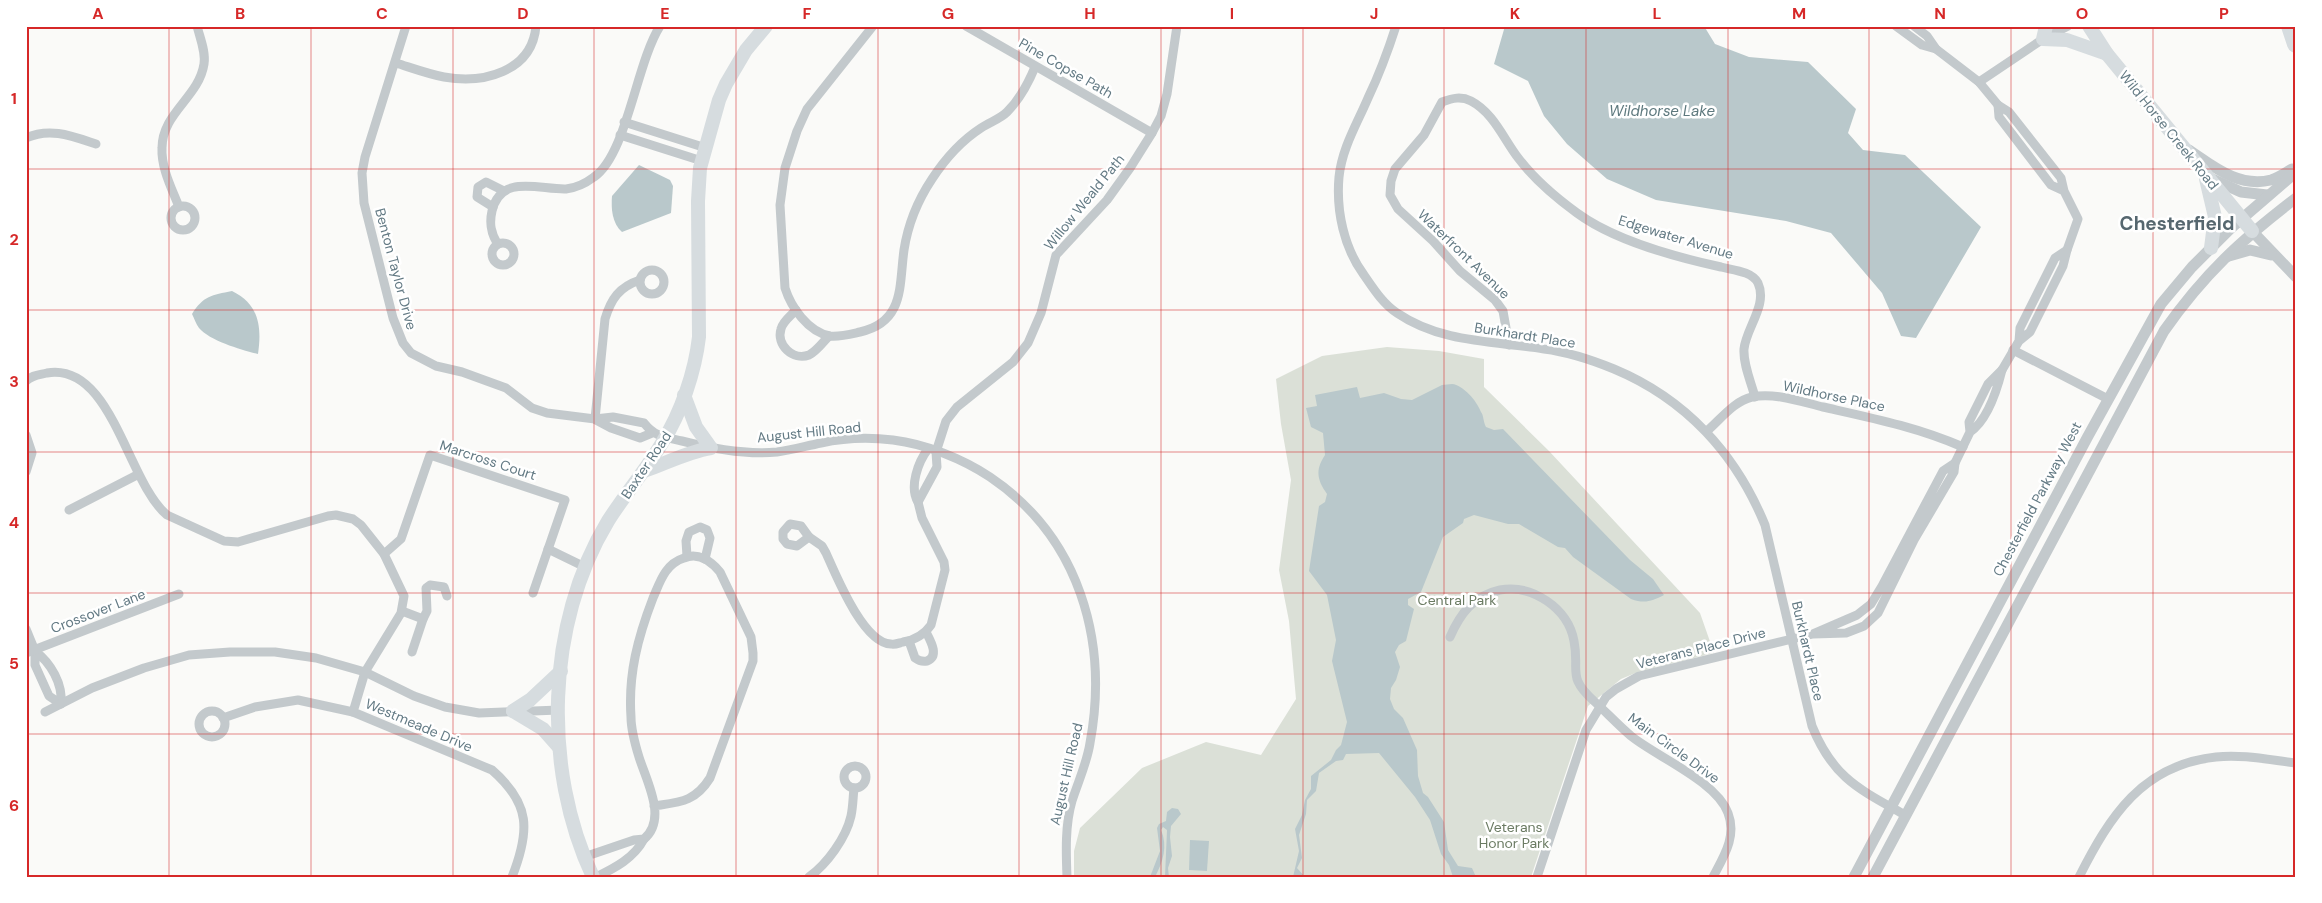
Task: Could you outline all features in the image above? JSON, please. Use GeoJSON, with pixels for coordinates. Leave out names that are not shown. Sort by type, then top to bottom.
{"type":"FeatureCollection","features":[{"type":"Feature","properties":{"kind":"highway"},"geometry":{"type":"LineString","coordinates":[[2290,26],[2296,44]]}},
{"type":"Feature","properties":{"kind":"main road","name":"Baxter Road"},"geometry":{"type":"LineString","coordinates":[[594,877],[584,858],[569,807],[558,746],[561,671],[571,611],[585,567],[609,520],[666,437],[684,395],[695,359],[699,337],[698,201],[704,155],[719,100],[726,84],[746,50],[766,26]]}},
{"type":"Feature","properties":{"kind":"main road","name":"Wild Horse Creek Road"},"geometry":{"type":"LineString","coordinates":[[2090,26],[2107,54],[2205,176],[2252,231]]}},
{"type":"Feature","properties":{"kind":"main road"},"geometry":{"type":"LineString","coordinates":[[2044,33],[2107,54]]}},
{"type":"Feature","properties":{"kind":"main road"},"geometry":{"type":"LineString","coordinates":[[2205,176],[2215,217],[2211,248]]}},
{"type":"Feature","properties":{"kind":"main road"},"geometry":{"type":"LineString","coordinates":[[644,470],[673,461],[691,451],[711,448],[696,427],[684,395]]}},
{"type":"Feature","properties":{"kind":"main road"},"geometry":{"type":"LineString","coordinates":[[558,746],[543,729],[513,710],[530,700],[561,671]]}},
{"type":"Feature","properties":{"kind":"street"},"geometry":{"type":"LineString","coordinates":[[179,207],[165,170],[162,149],[163,134],[170,118],[200,78],[205,63],[203,46],[197,26]]}},
{"type":"Feature","properties":{"kind":"street","name":"Benton Taylor Drive"},"geometry":{"type":"LineString","coordinates":[[406,26],[396,63],[365,157],[362,187],[364,203],[393,318],[403,343],[411,353],[423,361],[506,388],[532,408],[563,416],[595,420],[613,417],[644,423],[652,433],[666,437]]}},
{"type":"Feature","properties":{"kind":"street"},"geometry":{"type":"LineString","coordinates":[[396,63],[444,77],[482,77],[504,73],[519,63],[529,51],[536,36],[536,26]]}},
{"type":"Feature","properties":{"kind":"street"},"geometry":{"type":"LineString","coordinates":[[497,244],[491,234],[490,220],[493,207],[504,191],[524,185],[568,189],[583,184],[603,169],[611,158],[649,45],[660,26]]}},
{"type":"Feature","properties":{"kind":"street"},"geometry":{"type":"LineString","coordinates":[[873,26],[807,109],[797,131],[785,168],[780,205],[785,288],[789,300],[809,325],[829,336],[847,335],[868,330],[881,323],[892,312],[902,286],[904,249],[919,200],[947,158],[980,128],[1005,114],[1018,100],[1035,67]]}},
{"type":"Feature","properties":{"kind":"street","name":"Pine Copse Path"},"geometry":{"type":"LineString","coordinates":[[966,26],[1152,133]]}},
{"type":"Feature","properties":{"kind":"street","name":"Willow Weald Path"},"geometry":{"type":"LineString","coordinates":[[932,450],[946,421],[957,407],[1013,362],[1028,343],[1040,318],[1056,255],[1107,200],[1152,133],[1161,116],[1167,94],[1178,26]]}},
{"type":"Feature","properties":{"kind":"street","name":"Burkhardt Place"},"geometry":{"type":"LineString","coordinates":[[1396,26],[1385,58],[1343,157],[1338,196],[1343,231],[1356,265],[1378,295],[1396,312],[1427,329],[1461,339],[1545,349],[1579,357],[1615,370],[1649,388],[1676,406],[1707,431],[1735,465],[1757,504],[1765,525],[1812,726],[1827,758],[1844,778],[1905,815]]}},
{"type":"Feature","properties":{"kind":"street"},"geometry":{"type":"LineString","coordinates":[[1896,26],[1922,45],[1936,49]]}},
{"type":"Feature","properties":{"kind":"street"},"geometry":{"type":"LineString","coordinates":[[1914,26],[1927,36],[1936,49]]}},
{"type":"Feature","properties":{"kind":"street"},"geometry":{"type":"LineString","coordinates":[[1979,82],[2044,33],[2068,26]]}},
{"type":"Feature","properties":{"kind":"street","name":"Veterans Place Drive"},"geometry":{"type":"LineString","coordinates":[[1537,877],[1586,730],[1599,706],[1616,689],[1639,676],[1813,634],[1846,633],[1864,626],[1878,613],[1914,540],[1954,472],[1954,463],[1970,432],[1978,426],[1998,386],[2002,370],[2019,341],[2030,332],[2063,266],[2078,218],[2064,192],[2061,178],[2009,112],[1998,105],[1979,82],[1936,49]]}},
{"type":"Feature","properties":{"kind":"street","name":"Waterfront Avenue"},"geometry":{"type":"LineString","coordinates":[[1460,97],[1442,102],[1424,135],[1395,168],[1391,181],[1390,195],[1398,210],[1432,241],[1460,271],[1495,300],[1503,311],[1509,345]]}},
{"type":"Feature","properties":{"kind":"street","name":"Edgewater Avenue"},"geometry":{"type":"LineString","coordinates":[[1460,97],[1478,104],[1492,119],[1518,158],[1540,183],[1577,214],[1605,230],[1650,247],[1702,263],[1744,272],[1753,277],[1758,283],[1760,298],[1744,349],[1747,369],[1755,397]]}},
{"type":"Feature","properties":{"kind":"street"},"geometry":{"type":"LineString","coordinates":[[624,122],[704,155]]}},
{"type":"Feature","properties":{"kind":"street"},"geometry":{"type":"LineString","coordinates":[[26,138],[49,132],[67,134],[96,144]]}},
{"type":"Feature","properties":{"kind":"street"},"geometry":{"type":"LineString","coordinates":[[620,135],[704,155]]}},
{"type":"Feature","properties":{"kind":"street"},"geometry":{"type":"LineString","coordinates":[[2178,143],[2230,178],[2252,181],[2270,180],[2296,168]]}},
{"type":"Feature","properties":{"kind":"street","name":"Chesterfield Parkway West"},"geometry":{"type":"LineString","coordinates":[[1854,877],[2108,399],[2161,304],[2211,248],[2241,218],[2296,172]]}},
{"type":"Feature","properties":{"kind":"street"},"geometry":{"type":"LineString","coordinates":[[2205,176],[2241,192],[2267,195]]}},
{"type":"Feature","properties":{"kind":"street"},"geometry":{"type":"LineString","coordinates":[[493,207],[477,197],[478,187],[486,182],[504,191]]}},
{"type":"Feature","properties":{"kind":"street"},"geometry":{"type":"LineString","coordinates":[[1873,877],[2164,331],[2188,297],[2223,259],[2252,231],[2296,198]]}},
{"type":"Feature","properties":{"kind":"street"},"geometry":{"type":"LineString","coordinates":[[2252,231],[2296,277]]}},
{"type":"Feature","properties":{"kind":"street"},"geometry":{"type":"LineString","coordinates":[[2223,259],[2250,250],[2276,257]]}},
{"type":"Feature","properties":{"kind":"street"},"geometry":{"type":"LineString","coordinates":[[595,420],[608,312],[616,293],[640,280]]}},
{"type":"Feature","properties":{"kind":"street"},"geometry":{"type":"LineString","coordinates":[[796,310],[783,324],[780,331],[780,338],[784,348],[790,353],[796,356],[809,355],[829,336]]}},
{"type":"Feature","properties":{"kind":"street"},"geometry":{"type":"LineString","coordinates":[[2013,350],[2123,406]]}},
{"type":"Feature","properties":{"kind":"street"},"geometry":{"type":"LineString","coordinates":[[26,381],[30,377],[56,372],[82,381],[98,396],[124,442],[138,475],[153,501],[167,515],[224,541],[252,539],[336,515],[353,519],[361,524],[384,554],[404,596],[402,611],[423,619]]}},
{"type":"Feature","properties":{"kind":"street","name":"Wildhorse Place"},"geometry":{"type":"LineString","coordinates":[[1707,431],[1734,406],[1762,395],[1793,400],[1915,428],[1963,447]]}},
{"type":"Feature","properties":{"kind":"street","name":"Benton Taylor Drive"},"geometry":{"type":"LineString","coordinates":[[595,420],[640,438],[652,433]]}},
{"type":"Feature","properties":{"kind":"street"},"geometry":{"type":"LineString","coordinates":[[26,435],[32,453],[26,472]]}},
{"type":"Feature","properties":{"kind":"street","name":"August Hill Road"},"geometry":{"type":"LineString","coordinates":[[666,437],[726,451],[776,452],[845,439],[893,440],[914,444],[968,464],[989,476],[1032,512],[1051,535],[1067,561],[1086,607],[1096,668],[1090,744],[1072,803],[1068,827],[1065,854],[1067,877]]}},
{"type":"Feature","properties":{"kind":"street"},"geometry":{"type":"LineString","coordinates":[[808,537],[822,546],[854,610],[872,634],[890,644],[910,641],[926,632],[931,625],[945,570],[944,562],[922,518],[915,491],[920,459],[932,450],[937,467],[918,502]]}},
{"type":"Feature","properties":{"kind":"street","name":"Marcross Court"},"geometry":{"type":"LineString","coordinates":[[384,554],[401,539],[430,456],[565,500],[533,593]]}},
{"type":"Feature","properties":{"kind":"street"},"geometry":{"type":"LineString","coordinates":[[69,510],[138,475]]}},
{"type":"Feature","properties":{"kind":"street"},"geometry":{"type":"LineString","coordinates":[[687,556],[686,541],[689,532],[700,527],[707,530],[710,538],[704,559]]}},
{"type":"Feature","properties":{"kind":"street"},"geometry":{"type":"LineString","coordinates":[[548,549],[585,567]]}},
{"type":"Feature","properties":{"kind":"street"},"geometry":{"type":"LineString","coordinates":[[594,877],[611,870],[637,852],[654,821],[654,806],[633,737],[630,710],[633,663],[643,623],[663,575],[670,566],[687,556],[704,559],[720,572],[752,637],[753,661],[710,778],[703,789],[691,799],[654,806]]}},
{"type":"Feature","properties":{"kind":"street"},"geometry":{"type":"LineString","coordinates":[[412,652],[427,611],[426,588],[430,585],[444,587],[447,596]]}},
{"type":"Feature","properties":{"kind":"street","name":"Main Circle Drive"},"geometry":{"type":"LineString","coordinates":[[1450,637],[1468,606],[1481,596],[1511,588],[1529,592],[1546,600],[1560,612],[1574,641],[1574,667],[1577,682],[1584,692],[1630,735],[1656,754],[1694,776],[1722,801],[1732,826],[1731,837],[1713,877]]}},
{"type":"Feature","properties":{"kind":"street","name":"Crossover Lane"},"geometry":{"type":"LineString","coordinates":[[30,652],[179,594]]}},
{"type":"Feature","properties":{"kind":"street","name":"Westmeade Drive"},"geometry":{"type":"LineString","coordinates":[[402,611],[366,672],[353,712],[492,770],[506,782],[517,799],[525,826],[524,840],[512,877]]}},
{"type":"Feature","properties":{"kind":"street"},"geometry":{"type":"LineString","coordinates":[[26,629],[30,652],[49,696],[61,704]]}},
{"type":"Feature","properties":{"kind":"street"},"geometry":{"type":"LineString","coordinates":[[910,641],[915,658],[921,661],[928,660],[932,656],[934,648],[926,632]]}},
{"type":"Feature","properties":{"kind":"street"},"geometry":{"type":"LineString","coordinates":[[30,652],[46,659],[62,692],[61,704]]}},
{"type":"Feature","properties":{"kind":"street"},"geometry":{"type":"LineString","coordinates":[[45,712],[92,688],[144,668],[189,655],[230,652],[275,652],[316,658],[366,672],[414,696],[444,707],[479,713],[513,710],[559,710]]}},
{"type":"Feature","properties":{"kind":"street"},"geometry":{"type":"LineString","coordinates":[[223,718],[255,707],[298,700],[353,712]]}},
{"type":"Feature","properties":{"kind":"street"},"geometry":{"type":"LineString","coordinates":[[2079,877],[2098,839],[2124,802],[2135,792],[2162,774],[2192,762],[2216,757],[2237,756],[2296,763]]}},
{"type":"Feature","properties":{"kind":"street"},"geometry":{"type":"LineString","coordinates":[[809,877],[826,861],[844,834],[851,817],[854,788]]}},
{"type":"Feature","properties":{"kind":"street"},"geometry":{"type":"LineString","coordinates":[[584,858],[634,840],[644,839]]}},
{"type":"Feature","properties":{"kind":"green space","name":"Central Park"},"geometry":{"type":"Polygon","coordinates":[[[1387,347],[1439,351],[1484,359],[1484,387],[1549,451],[1700,613],[1714,653],[1638,672],[1621,679],[1588,706],[1531,877],[1074,877],[1074,851],[1080,828],[1142,768],[1206,742],[1261,755],[1296,699],[1289,621],[1279,570],[1291,480],[1281,424],[1276,379],[1322,356],[1387,347]]]}},
{"type":"Feature","properties":{"kind":"water","name":"Wildhorse Lake"},"geometry":{"type":"Polygon","coordinates":[[[1505,26],[1704,26],[1715,44],[1749,57],[1808,62],[1856,109],[1848,133],[1863,150],[1905,155],[1981,227],[1916,338],[1901,336],[1882,293],[1831,233],[1786,221],[1656,200],[1607,179],[1567,144],[1544,116],[1528,81],[1494,64],[1505,26]]]}},
{"type":"Feature","properties":{"kind":"water"},"geometry":{"type":"Polygon","coordinates":[[[639,165],[670,180],[673,186],[671,213],[622,232],[613,216],[612,196],[639,165]]]}},
{"type":"Feature","properties":{"kind":"water"},"geometry":{"type":"Polygon","coordinates":[[[232,291],[248,303],[257,317],[259,326],[258,354],[227,344],[204,333],[199,328],[192,314],[200,303],[209,297],[232,291]]]}},
{"type":"Feature","properties":{"kind":"water"},"geometry":{"type":"Polygon","coordinates":[[[1452,384],[1461,387],[1473,399],[1482,414],[1486,427],[1494,430],[1503,429],[1630,560],[1653,579],[1664,595],[1648,601],[1631,599],[1573,557],[1565,548],[1558,547],[1519,524],[1508,524],[1474,515],[1464,519],[1463,523],[1443,537],[1421,592],[1408,599],[1408,605],[1414,609],[1406,641],[1399,645],[1395,652],[1400,667],[1391,688],[1390,699],[1394,709],[1403,718],[1417,750],[1418,776],[1423,793],[1428,797],[1444,822],[1448,850],[1458,866],[1472,868],[1476,877],[1453,877],[1449,865],[1441,854],[1430,820],[1415,797],[1379,753],[1346,754],[1343,760],[1336,761],[1319,773],[1316,791],[1307,800],[1306,814],[1299,835],[1302,858],[1297,868],[1305,877],[1293,877],[1299,851],[1295,829],[1311,789],[1311,776],[1331,760],[1341,745],[1347,722],[1332,661],[1336,640],[1327,595],[1309,571],[1319,506],[1325,502],[1327,494],[1318,475],[1325,455],[1323,433],[1311,427],[1306,408],[1317,406],[1315,395],[1357,387],[1360,398],[1384,393],[1401,399],[1412,400],[1442,385],[1452,384]]]}},
{"type":"Feature","properties":{"kind":"water"},"geometry":{"type":"Polygon","coordinates":[[[1172,808],[1178,809],[1181,814],[1171,826],[1172,856],[1168,868],[1169,877],[1165,877],[1167,830],[1163,827],[1161,830],[1164,842],[1162,860],[1155,877],[1150,877],[1160,851],[1157,828],[1159,824],[1166,821],[1167,812],[1172,808]]]}},
{"type":"Feature","properties":{"kind":"water"},"geometry":{"type":"Polygon","coordinates":[[[1190,840],[1209,841],[1207,871],[1189,870],[1190,840]]]}},
{"type":"Feature","properties":{"kind":"district","name":"Chesterfield"},"geometry":{"type":"Point","coordinates":[2177,223]}},
{"type":"Feature","properties":{"kind":"park label","name":"Veterans Honor Park"},"geometry":{"type":"Point","coordinates":[1514,836]}}]}
